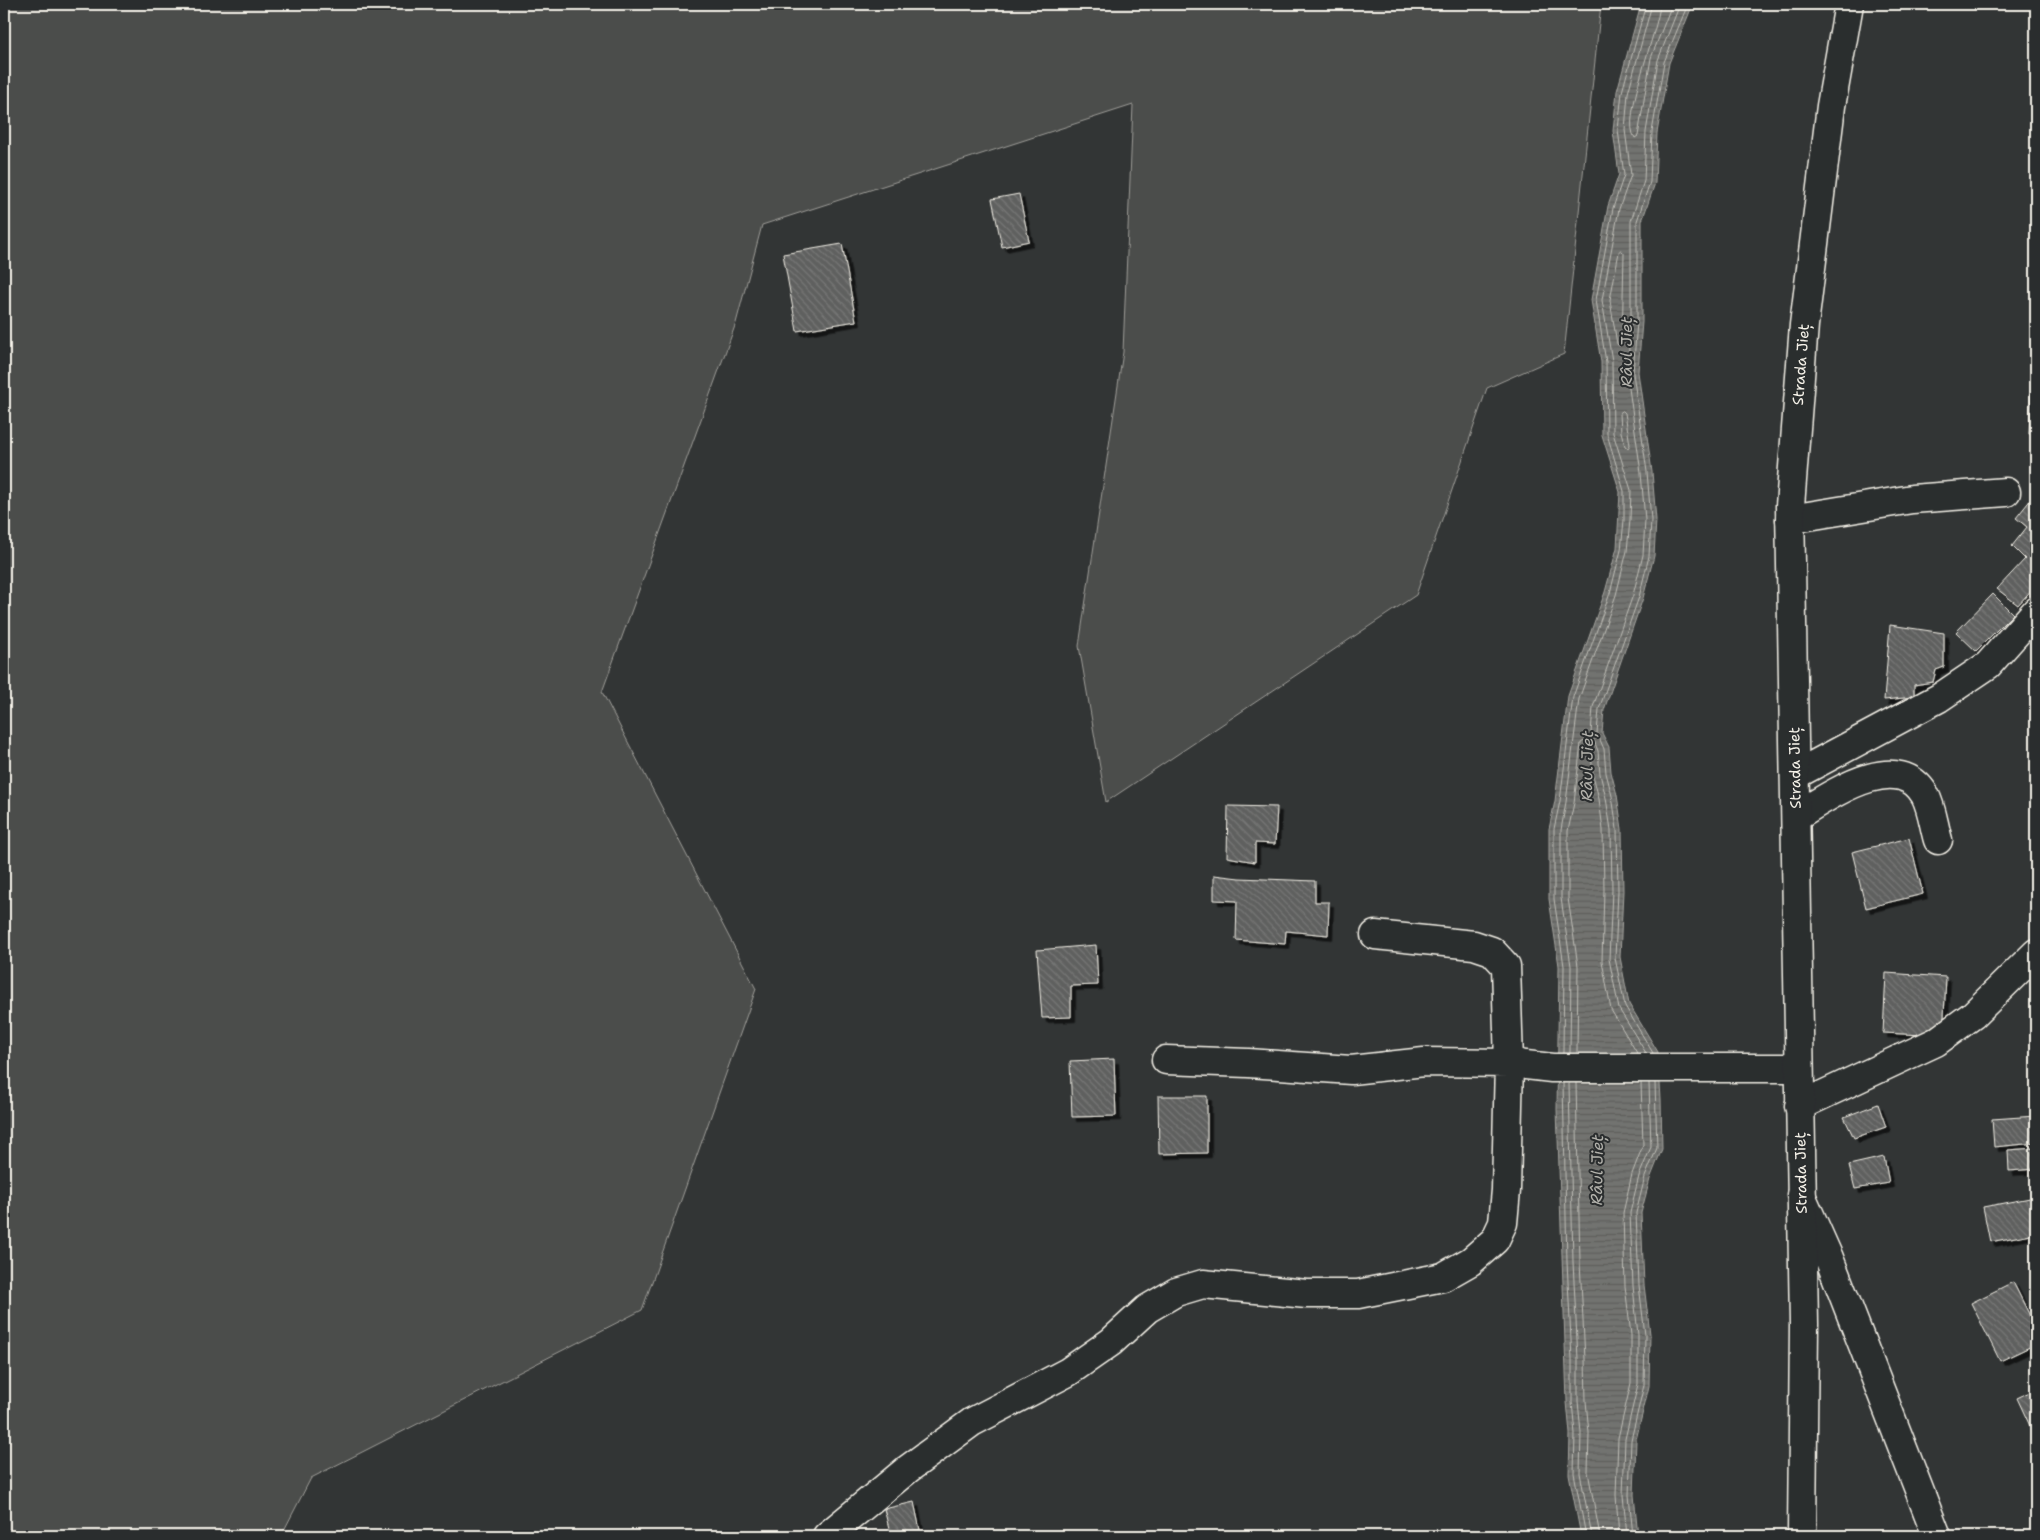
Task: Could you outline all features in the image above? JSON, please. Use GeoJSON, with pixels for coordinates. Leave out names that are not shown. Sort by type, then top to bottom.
{"type":"FeatureCollection","features":[{"type":"Feature","properties":{"kind":"street","name":"Strada Jieț"},"geometry":{"type":"LineString","coordinates":[[1802,1536],[1804,1324],[1790,506],[1804,325],[1831,106],[1849,4]]}},
{"type":"Feature","properties":{"kind":"street"},"geometry":{"type":"LineString","coordinates":[[1790,519],[1912,500],[2006,492]]}},
{"type":"Feature","properties":{"kind":"street"},"geometry":{"type":"LineString","coordinates":[[1795,774],[1939,698],[1988,665],[2036,611]]}},
{"type":"Feature","properties":{"kind":"street"},"geometry":{"type":"LineString","coordinates":[[1796,816],[1846,788],[1877,774],[1898,776],[1914,782],[1926,796],[1938,840]]}},
{"type":"Feature","properties":{"kind":"street"},"geometry":{"type":"LineString","coordinates":[[828,1536],[908,1469],[972,1422],[1068,1372],[1110,1342],[1147,1309],[1176,1292],[1203,1284],[1306,1294],[1358,1294],[1443,1277],[1470,1262],[1495,1240],[1503,1223],[1506,1190],[1508,1063],[1506,966],[1492,951],[1474,945],[1375,935]]}},
{"type":"Feature","properties":{"kind":"street"},"geometry":{"type":"LineString","coordinates":[[1799,1106],[1936,1042],[1973,1015],[2036,953]]}},
{"type":"Feature","properties":{"kind":"street"},"geometry":{"type":"LineString","coordinates":[[1166,1060],[1351,1070],[1424,1062],[1508,1063],[1552,1068],[1799,1068]]}},
{"type":"Feature","properties":{"kind":"street"},"geometry":{"type":"LineString","coordinates":[[1801,1195],[1829,1258],[1937,1536]]}},
{"type":"Feature","properties":{"kind":"shaded area"},"geometry":{"type":"Polygon","coordinates":[[[4,4],[1601,4],[1564,354],[1487,388],[1416,595],[1106,802],[1079,646],[1123,352],[1133,105],[762,225],[736,323],[602,692],[756,989],[642,1310],[311,1478],[281,1536],[4,1536],[4,4]]]}},
{"type":"Feature","properties":{"kind":"water","name":"Râul Jieț"},"geometry":{"type":"Polygon","coordinates":[[[1641,4],[1693,4],[1669,63],[1657,133],[1655,183],[1642,221],[1642,322],[1638,372],[1652,472],[1656,520],[1654,556],[1643,598],[1604,710],[1602,733],[1609,747],[1611,772],[1617,795],[1622,829],[1623,891],[1620,957],[1629,1004],[1658,1052],[1662,1149],[1650,1179],[1641,1213],[1644,1285],[1650,1334],[1649,1386],[1636,1440],[1634,1495],[1638,1536],[1581,1536],[1569,1474],[1570,1434],[1567,1402],[1557,1109],[1559,966],[1549,899],[1549,829],[1555,801],[1568,696],[1605,592],[1617,548],[1620,492],[1602,435],[1601,362],[1591,300],[1608,206],[1619,174],[1613,131],[1617,91],[1641,4]]]}},
{"type":"Feature","properties":{"kind":"building"},"geometry":{"type":"Polygon","coordinates":[[[1019,194],[1029,241],[1002,247],[992,199],[1019,194]]]}},
{"type":"Feature","properties":{"kind":"building"},"geometry":{"type":"Polygon","coordinates":[[[842,244],[856,321],[797,331],[783,254],[842,244]]]}},
{"type":"Feature","properties":{"kind":"building"},"geometry":{"type":"Polygon","coordinates":[[[2036,314],[2036,362],[2033,361],[2036,314]]]}},
{"type":"Feature","properties":{"kind":"building"},"geometry":{"type":"Polygon","coordinates":[[[2031,390],[2036,390],[2036,435],[2029,434],[2031,390]]]}},
{"type":"Feature","properties":{"kind":"building"},"geometry":{"type":"Polygon","coordinates":[[[2036,493],[2036,585],[2018,605],[1997,589],[2025,559],[2012,546],[2027,527],[2016,518],[2036,493]]]}},
{"type":"Feature","properties":{"kind":"building"},"geometry":{"type":"Polygon","coordinates":[[[1993,594],[2013,614],[1976,651],[1956,632],[1993,594]]]}},
{"type":"Feature","properties":{"kind":"building"},"geometry":{"type":"Polygon","coordinates":[[[1890,625],[1944,633],[1944,667],[1936,670],[1933,682],[1914,685],[1914,697],[1884,700],[1890,625]]]}},
{"type":"Feature","properties":{"kind":"building"},"geometry":{"type":"Polygon","coordinates":[[[1228,806],[1277,807],[1275,844],[1255,843],[1255,862],[1227,857],[1228,806]]]}},
{"type":"Feature","properties":{"kind":"building"},"geometry":{"type":"Polygon","coordinates":[[[1909,838],[1923,894],[1866,908],[1852,852],[1909,838]]]}},
{"type":"Feature","properties":{"kind":"building"},"geometry":{"type":"Polygon","coordinates":[[[1214,875],[1239,878],[1315,881],[1315,902],[1329,902],[1328,935],[1286,931],[1285,944],[1236,940],[1237,901],[1214,900],[1214,875]]]}},
{"type":"Feature","properties":{"kind":"building"},"geometry":{"type":"Polygon","coordinates":[[[1096,945],[1098,985],[1071,986],[1071,1017],[1042,1018],[1037,950],[1096,945]]]}},
{"type":"Feature","properties":{"kind":"building"},"geometry":{"type":"Polygon","coordinates":[[[1886,973],[1946,977],[1943,1036],[1883,1033],[1886,973]]]}},
{"type":"Feature","properties":{"kind":"building"},"geometry":{"type":"Polygon","coordinates":[[[1114,1059],[1116,1116],[1072,1117],[1070,1061],[1114,1059]]]}},
{"type":"Feature","properties":{"kind":"building"},"geometry":{"type":"Polygon","coordinates":[[[1158,1096],[1207,1096],[1207,1153],[1159,1154],[1158,1096]]]}},
{"type":"Feature","properties":{"kind":"building"},"geometry":{"type":"Polygon","coordinates":[[[1878,1104],[1886,1127],[1854,1138],[1844,1117],[1878,1104]]]}},
{"type":"Feature","properties":{"kind":"building"},"geometry":{"type":"Polygon","coordinates":[[[2036,1116],[2036,1143],[1994,1147],[1992,1119],[2036,1116]]]}},
{"type":"Feature","properties":{"kind":"building"},"geometry":{"type":"Polygon","coordinates":[[[2036,1148],[2036,1169],[2009,1171],[2008,1150],[2036,1148]]]}},
{"type":"Feature","properties":{"kind":"building"},"geometry":{"type":"Polygon","coordinates":[[[1884,1157],[1889,1183],[1855,1189],[1849,1165],[1884,1157]]]}},
{"type":"Feature","properties":{"kind":"building"},"geometry":{"type":"Polygon","coordinates":[[[2030,1198],[2036,1233],[1990,1242],[1983,1207],[2030,1198]]]}},
{"type":"Feature","properties":{"kind":"building"},"geometry":{"type":"Polygon","coordinates":[[[2013,1282],[2036,1328],[2036,1344],[2000,1361],[1971,1303],[2013,1282]]]}},
{"type":"Feature","properties":{"kind":"building"},"geometry":{"type":"Polygon","coordinates":[[[2036,1389],[2036,1439],[2017,1398],[2036,1389]]]}},
{"type":"Feature","properties":{"kind":"building"},"geometry":{"type":"Polygon","coordinates":[[[914,1502],[920,1530],[891,1536],[884,1509],[914,1502]]]}}]}
